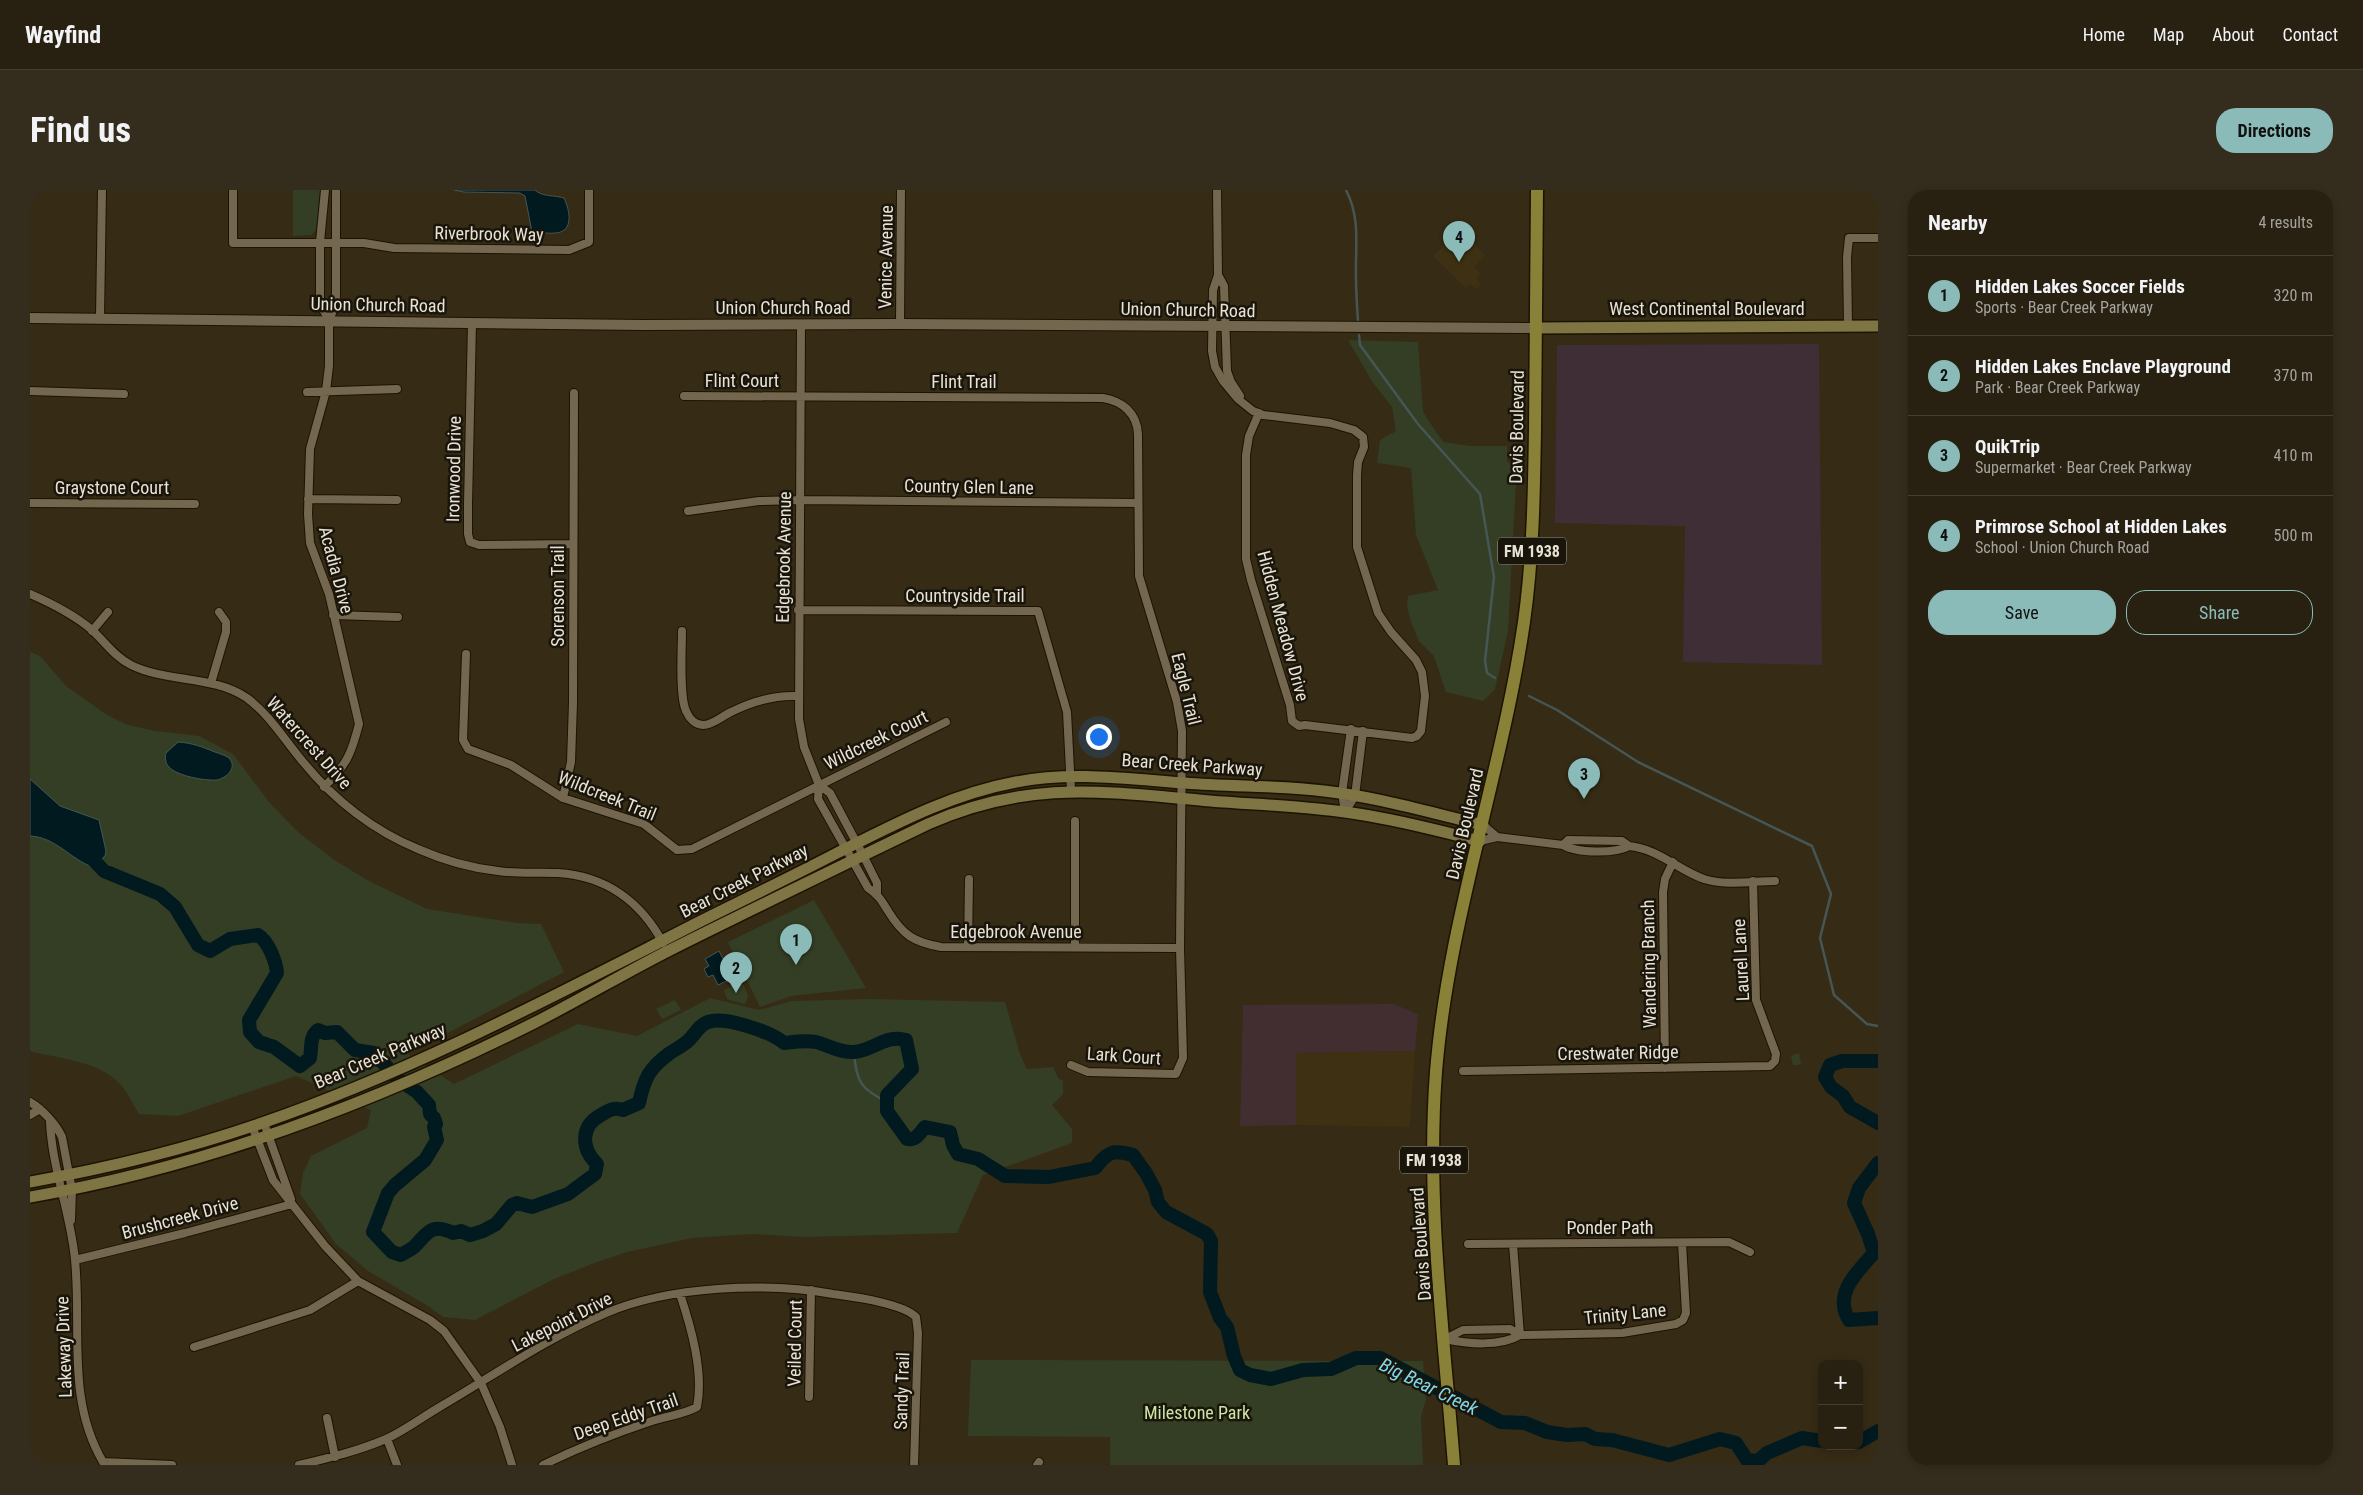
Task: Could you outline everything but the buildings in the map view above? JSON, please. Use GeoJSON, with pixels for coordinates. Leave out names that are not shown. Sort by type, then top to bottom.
{"type":"FeatureCollection","features":[{"type":"Feature","properties":{"kind":"main road","name":"Davis Boulevard"},"geometry":{"type":"LineString","coordinates":[[1454,1465],[1435,1203],[1433,1139],[1437,1069],[1452,961],[1480,841],[1520,649],[1527,599],[1533,527],[1537,190]]}},
{"type":"Feature","properties":{"kind":"main road","name":"West Continental Boulevard"},"geometry":{"type":"LineString","coordinates":[[1536,328],[1878,326]]}},
{"type":"Feature","properties":{"kind":"main road","name":"Bear Creek Parkway"},"geometry":{"type":"LineString","coordinates":[[30,1197],[72,1190],[154,1170],[264,1139],[448,1064],[534,1023],[665,946],[844,849],[936,804],[971,792],[1030,779],[1071,776],[1306,789],[1355,796],[1483,825]]}},
{"type":"Feature","properties":{"kind":"main road","name":"Bear Creek Parkway"},"geometry":{"type":"LineString","coordinates":[[30,1182],[70,1175],[150,1156],[252,1126],[318,1102],[429,1056],[938,820],[1014,796],[1071,790],[1345,812],[1480,841]]}},
{"type":"Feature","properties":{"kind":"street"},"geometry":{"type":"LineString","coordinates":[[100,318],[102,190]]}},
{"type":"Feature","properties":{"kind":"street"},"geometry":{"type":"LineString","coordinates":[[233,190],[233,243],[336,242]]}},
{"type":"Feature","properties":{"kind":"street"},"geometry":{"type":"LineString","coordinates":[[325,190],[320,242],[320,304],[329,320]]}},
{"type":"Feature","properties":{"kind":"street"},"geometry":{"type":"LineString","coordinates":[[329,320],[336,304],[336,190]]}},
{"type":"Feature","properties":{"kind":"street","name":"Riverbrook Way"},"geometry":{"type":"LineString","coordinates":[[336,242],[364,243],[394,248],[570,250],[588,242],[588,190]]}},
{"type":"Feature","properties":{"kind":"street","name":"Venice Avenue"},"geometry":{"type":"LineString","coordinates":[[900,324],[901,190]]}},
{"type":"Feature","properties":{"kind":"street"},"geometry":{"type":"LineString","coordinates":[[1217,190],[1218,275],[1213,290],[1212,351],[1215,367],[1230,392],[1259,413]]}},
{"type":"Feature","properties":{"kind":"street"},"geometry":{"type":"LineString","coordinates":[[1848,325],[1847,257],[1849,238],[1878,238]]}},
{"type":"Feature","properties":{"kind":"street"},"geometry":{"type":"LineString","coordinates":[[1218,275],[1224,286],[1229,377],[1236,392],[1250,408]]}},
{"type":"Feature","properties":{"kind":"street","name":"Union Church Road"},"geometry":{"type":"LineString","coordinates":[[30,318],[472,323],[1536,328]]}},
{"type":"Feature","properties":{"kind":"street","name":"Acadia Drive"},"geometry":{"type":"LineString","coordinates":[[324,787],[344,767],[354,744],[359,724],[324,576],[310,543],[308,500],[310,449],[326,390],[329,366],[329,320]]}},
{"type":"Feature","properties":{"kind":"street","name":"Ironwood Drive"},"geometry":{"type":"LineString","coordinates":[[472,323],[468,504],[468,534],[470,542],[479,545],[573,544]]}},
{"type":"Feature","properties":{"kind":"street","name":"Edgebrook Avenue"},"geometry":{"type":"LineString","coordinates":[[801,325],[797,696],[802,739],[819,785],[818,799],[844,849],[868,888],[877,893],[903,932],[920,943],[941,947],[1075,946],[1180,948]]}},
{"type":"Feature","properties":{"kind":"street"},"geometry":{"type":"LineString","coordinates":[[307,392],[397,389]]}},
{"type":"Feature","properties":{"kind":"street"},"geometry":{"type":"LineString","coordinates":[[30,392],[124,394]]}},
{"type":"Feature","properties":{"kind":"street","name":"Sorenson Trail"},"geometry":{"type":"LineString","coordinates":[[563,798],[571,762],[574,393]]}},
{"type":"Feature","properties":{"kind":"street","name":"Flint Court"},"geometry":{"type":"LineString","coordinates":[[684,396],[800,396]]}},
{"type":"Feature","properties":{"kind":"street","name":"Flint Trail"},"geometry":{"type":"LineString","coordinates":[[800,396],[1103,398],[1126,407]]}},
{"type":"Feature","properties":{"kind":"street","name":"Eagle Trail"},"geometry":{"type":"LineString","coordinates":[[1126,407],[1135,420],[1138,429],[1137,503],[1139,576],[1181,717],[1183,798],[1180,948],[1183,1058],[1176,1074]]}},
{"type":"Feature","properties":{"kind":"street","name":"Hidden Meadow Drive"},"geometry":{"type":"LineString","coordinates":[[1259,413],[1273,417],[1330,423],[1354,430],[1363,437],[1364,447],[1358,462],[1357,475],[1357,547],[1378,613],[1391,632],[1416,660],[1422,672],[1425,696],[1421,731],[1417,736],[1412,738],[1351,729],[1299,726],[1293,723],[1290,705],[1254,591],[1246,547],[1246,455],[1250,436],[1259,413]]}},
{"type":"Feature","properties":{"kind":"street"},"geometry":{"type":"LineString","coordinates":[[308,500],[397,500]]}},
{"type":"Feature","properties":{"kind":"street","name":"Country Glen Lane"},"geometry":{"type":"LineString","coordinates":[[688,511],[759,501],[800,500],[1137,503]]}},
{"type":"Feature","properties":{"kind":"street","name":"Graystone Court"},"geometry":{"type":"LineString","coordinates":[[30,503],[195,504]]}},
{"type":"Feature","properties":{"kind":"street","name":"Watercrest Drive"},"geometry":{"type":"LineString","coordinates":[[30,594],[60,607],[92,631],[114,654],[131,665],[164,676],[211,683],[229,688],[246,698],[264,712],[324,787],[374,826],[428,854],[457,863],[492,871],[575,875],[611,888],[637,905],[652,924],[665,946]]}},
{"type":"Feature","properties":{"kind":"street","name":"Countryside Trail"},"geometry":{"type":"LineString","coordinates":[[798,610],[1038,611],[1066,706],[1071,790]]}},
{"type":"Feature","properties":{"kind":"street"},"geometry":{"type":"LineString","coordinates":[[92,631],[108,612]]}},
{"type":"Feature","properties":{"kind":"street"},"geometry":{"type":"LineString","coordinates":[[211,683],[226,632],[226,622],[220,612]]}},
{"type":"Feature","properties":{"kind":"street"},"geometry":{"type":"LineString","coordinates":[[333,615],[398,616]]}},
{"type":"Feature","properties":{"kind":"street"},"geometry":{"type":"LineString","coordinates":[[682,631],[685,710],[694,722],[703,725],[760,699],[782,695],[797,696]]}},
{"type":"Feature","properties":{"kind":"street","name":"Wildcreek Trail"},"geometry":{"type":"LineString","coordinates":[[466,654],[464,745],[468,749],[511,765],[563,798],[644,824],[677,850],[686,850],[819,785]]}},
{"type":"Feature","properties":{"kind":"street","name":"Wildcreek Court"},"geometry":{"type":"LineString","coordinates":[[819,785],[946,722]]}},
{"type":"Feature","properties":{"kind":"street"},"geometry":{"type":"LineString","coordinates":[[1345,812],[1342,794],[1351,729]]}},
{"type":"Feature","properties":{"kind":"street"},"geometry":{"type":"LineString","coordinates":[[1345,812],[1355,796],[1364,731]]}},
{"type":"Feature","properties":{"kind":"street","name":"Edgebrook Avenue"},"geometry":{"type":"LineString","coordinates":[[819,785],[830,793],[877,883],[877,893]]}},
{"type":"Feature","properties":{"kind":"street"},"geometry":{"type":"LineString","coordinates":[[1075,821],[1075,946]]}},
{"type":"Feature","properties":{"kind":"street","name":"Bear Creek Parkway"},"geometry":{"type":"LineString","coordinates":[[1483,825],[1497,837]]}},
{"type":"Feature","properties":{"kind":"street","name":"Bear Creek Parkway"},"geometry":{"type":"LineString","coordinates":[[1480,841],[1497,837],[1563,845],[1572,850],[1622,850],[1630,846],[1646,849],[1706,879],[1775,881]]}},
{"type":"Feature","properties":{"kind":"street","name":"Wandering Branch"},"geometry":{"type":"LineString","coordinates":[[1666,1068],[1663,892],[1665,879],[1673,862]]}},
{"type":"Feature","properties":{"kind":"street"},"geometry":{"type":"LineString","coordinates":[[968,879],[968,947]]}},
{"type":"Feature","properties":{"kind":"street","name":"Laurel Lane"},"geometry":{"type":"LineString","coordinates":[[1754,881],[1755,989],[1759,1009],[1776,1054],[1773,1064]]}},
{"type":"Feature","properties":{"kind":"street","name":"Crestwater Ridge"},"geometry":{"type":"LineString","coordinates":[[1463,1071],[1765,1067],[1773,1064]]}},
{"type":"Feature","properties":{"kind":"street","name":"Lark Court"},"geometry":{"type":"LineString","coordinates":[[1071,1065],[1088,1072],[1176,1074]]}},
{"type":"Feature","properties":{"kind":"street","name":"Lakeway Drive"},"geometry":{"type":"LineString","coordinates":[[30,1102],[40,1109],[59,1130],[62,1137],[72,1190],[70,1227]]}},
{"type":"Feature","properties":{"kind":"street"},"geometry":{"type":"LineString","coordinates":[[30,1115],[40,1109]]}},
{"type":"Feature","properties":{"kind":"street","name":"Lakeway Drive"},"geometry":{"type":"LineString","coordinates":[[50,1122],[60,1192],[70,1227],[75,1260],[77,1377],[87,1422],[96,1448],[104,1462],[172,1465]]}},
{"type":"Feature","properties":{"kind":"street"},"geometry":{"type":"LineString","coordinates":[[264,1122],[264,1139],[274,1180],[325,1246],[358,1281],[430,1320],[444,1331],[481,1383],[500,1427],[512,1465]]}},
{"type":"Feature","properties":{"kind":"street"},"geometry":{"type":"LineString","coordinates":[[252,1126],[264,1139],[292,1204]]}},
{"type":"Feature","properties":{"kind":"street","name":"Brushcreek Drive"},"geometry":{"type":"LineString","coordinates":[[75,1260],[292,1204]]}},
{"type":"Feature","properties":{"kind":"street","name":"Ponder Path"},"geometry":{"type":"LineString","coordinates":[[1468,1244],[1729,1242],[1735,1243],[1750,1252]]}},
{"type":"Feature","properties":{"kind":"street","name":"Trinity Lane"},"geometry":{"type":"LineString","coordinates":[[1445,1338],[1464,1343],[1492,1342],[1511,1340],[1520,1335],[1622,1333],[1649,1330],[1679,1323],[1686,1313],[1682,1243]]}},
{"type":"Feature","properties":{"kind":"street"},"geometry":{"type":"LineString","coordinates":[[1513,1244],[1520,1335]]}},
{"type":"Feature","properties":{"kind":"street"},"geometry":{"type":"LineString","coordinates":[[194,1348],[310,1310],[358,1281]]}},
{"type":"Feature","properties":{"kind":"street","name":"Lakepoint Drive"},"geometry":{"type":"LineString","coordinates":[[299,1465],[335,1457],[387,1439],[552,1340],[607,1313],[641,1302],[722,1288],[760,1287],[812,1290],[904,1310],[916,1317]]}},
{"type":"Feature","properties":{"kind":"street","name":"Veiled Court"},"geometry":{"type":"LineString","coordinates":[[809,1397],[812,1290]]}},
{"type":"Feature","properties":{"kind":"street","name":"Deep Eddy Trail"},"geometry":{"type":"LineString","coordinates":[[543,1465],[607,1437],[656,1419],[689,1411],[697,1406],[699,1397],[696,1359],[690,1323],[680,1294]]}},
{"type":"Feature","properties":{"kind":"street","name":"Sandy Trail"},"geometry":{"type":"LineString","coordinates":[[914,1465],[918,1333],[916,1317]]}},
{"type":"Feature","properties":{"kind":"street"},"geometry":{"type":"LineString","coordinates":[[1491,1329],[1492,1342]]}},
{"type":"Feature","properties":{"kind":"street","name":"Trinity Lane"},"geometry":{"type":"LineString","coordinates":[[1445,1338],[1463,1330],[1510,1329],[1520,1335]]}},
{"type":"Feature","properties":{"kind":"street"},"geometry":{"type":"LineString","coordinates":[[328,1418],[335,1457]]}},
{"type":"Feature","properties":{"kind":"street"},"geometry":{"type":"LineString","coordinates":[[387,1439],[397,1465]]}},
{"type":"Feature","properties":{"kind":"shaded area"},"geometry":{"type":"Polygon","coordinates":[[[1448,241],[1460,253],[1472,242],[1485,255],[1474,267],[1481,274],[1476,279],[1482,284],[1476,289],[1470,284],[1466,288],[1433,256],[1448,241]]]}},
{"type":"Feature","properties":{"kind":"shaded area"},"geometry":{"type":"Polygon","coordinates":[[[1819,344],[1822,665],[1683,662],[1685,526],[1555,523],[1557,345],[1819,344]]]}},
{"type":"Feature","properties":{"kind":"shaded area"},"geometry":{"type":"Polygon","coordinates":[[[1394,1004],[1418,1014],[1415,1051],[1296,1053],[1296,1125],[1240,1126],[1243,1005],[1394,1004]]]}},
{"type":"Feature","properties":{"kind":"shaded area"},"geometry":{"type":"Polygon","coordinates":[[[1415,1051],[1410,1127],[1296,1125],[1296,1053],[1415,1051]]]}},
{"type":"Feature","properties":{"kind":"green space"},"geometry":{"type":"Polygon","coordinates":[[[293,190],[320,190],[316,230],[311,235],[293,236],[293,190]]]}},
{"type":"Feature","properties":{"kind":"green space"},"geometry":{"type":"Polygon","coordinates":[[[1348,340],[1418,342],[1423,412],[1443,442],[1470,446],[1507,446],[1507,462],[1517,465],[1508,631],[1495,689],[1483,701],[1446,692],[1434,656],[1419,641],[1411,622],[1407,607],[1408,596],[1438,590],[1416,535],[1411,468],[1377,463],[1380,440],[1396,431],[1392,407],[1373,383],[1348,340]]]}},
{"type":"Feature","properties":{"kind":"green space"},"geometry":{"type":"Polygon","coordinates":[[[30,652],[40,656],[66,686],[107,715],[128,725],[155,731],[199,736],[233,754],[269,802],[298,832],[333,859],[367,880],[427,909],[517,923],[541,924],[564,972],[408,1054],[454,1084],[578,1024],[637,1036],[710,998],[759,1010],[792,1001],[868,999],[1005,1002],[1020,1054],[1027,1069],[1053,1067],[1058,1078],[1063,1081],[1063,1094],[1052,1105],[1072,1129],[1072,1143],[983,1175],[957,1233],[805,1237],[753,1234],[692,1238],[627,1252],[597,1262],[554,1279],[475,1320],[443,1317],[428,1306],[368,1271],[336,1244],[300,1194],[303,1173],[311,1156],[367,1128],[371,1110],[296,1076],[178,1116],[139,1114],[124,1088],[108,1074],[87,1064],[30,1051],[30,652]]]}},
{"type":"Feature","properties":{"kind":"green space"},"geometry":{"type":"Polygon","coordinates":[[[814,900],[866,988],[791,996],[760,1007],[728,942],[814,900]]]}},
{"type":"Feature","properties":{"kind":"green space"},"geometry":{"type":"Polygon","coordinates":[[[742,982],[748,995],[746,1002],[744,1004],[727,999],[724,990],[742,982]]]}},
{"type":"Feature","properties":{"kind":"green space"},"geometry":{"type":"Polygon","coordinates":[[[675,1000],[681,1010],[662,1019],[656,1009],[675,1000]]]}},
{"type":"Feature","properties":{"kind":"green space"},"geometry":{"type":"Polygon","coordinates":[[[1799,1053],[1801,1063],[1793,1065],[1791,1056],[1799,1053]]]}},
{"type":"Feature","properties":{"kind":"green space","name":"Milestone Park"},"geometry":{"type":"Polygon","coordinates":[[[971,1360],[1423,1361],[1426,1400],[1421,1416],[1423,1465],[1110,1465],[1110,1437],[968,1436],[971,1360]]]}},
{"type":"Feature","properties":{"kind":"water"},"geometry":{"type":"Polygon","coordinates":[[[454,190],[535,190],[545,195],[564,198],[569,214],[568,224],[566,229],[556,233],[532,232],[525,196],[520,193],[464,192],[454,190]]]}},
{"type":"Feature","properties":{"kind":"water"},"geometry":{"type":"Polygon","coordinates":[[[178,742],[188,743],[226,756],[231,762],[232,769],[227,775],[217,780],[199,779],[178,773],[169,767],[165,758],[166,753],[178,742]]]}},
{"type":"Feature","properties":{"kind":"water"},"geometry":{"type":"Polygon","coordinates":[[[30,779],[60,806],[99,820],[106,851],[105,856],[93,867],[85,864],[48,840],[30,836],[30,779]]]}},
{"type":"Feature","properties":{"kind":"water"},"geometry":{"type":"Polygon","coordinates":[[[719,951],[733,978],[718,985],[713,975],[708,977],[704,969],[709,966],[705,959],[719,951]]]}},
{"type":"Feature","properties":{"kind":"waterway"},"geometry":{"type":"LineString","coordinates":[[1346,190],[1351,201],[1355,222],[1358,321]]}},
{"type":"Feature","properties":{"kind":"waterway"},"geometry":{"type":"LineString","coordinates":[[1359,335],[1360,345],[1418,424],[1480,494],[1494,577],[1485,661],[1487,673],[1495,678]]}},
{"type":"Feature","properties":{"kind":"waterway"},"geometry":{"type":"LineString","coordinates":[[1529,696],[1557,710],[1638,762],[1812,846],[1831,894],[1820,938],[1834,995],[1867,1024],[1878,1026]]}},
{"type":"Feature","properties":{"kind":"waterway","name":"Big Bear Creek"},"geometry":{"type":"LineString","coordinates":[[84,850],[104,871],[160,894],[175,907],[198,945],[210,951],[230,939],[258,935],[262,938],[271,952],[277,973],[249,1020],[250,1032],[259,1042],[274,1047],[300,1066],[310,1058],[312,1039],[318,1030],[325,1033],[337,1032],[355,1050],[374,1053],[399,1080],[417,1092],[429,1105],[430,1114],[436,1124],[434,1127],[437,1140],[425,1160],[388,1193],[373,1232],[392,1252],[401,1255],[413,1247],[431,1230],[440,1229],[453,1233],[461,1231],[470,1235],[496,1224],[512,1205],[517,1203],[532,1207],[568,1194],[595,1174],[597,1164],[588,1152],[585,1138],[589,1125],[609,1110],[623,1110],[639,1103],[645,1081],[652,1069],[663,1058],[687,1042],[705,1023],[716,1021],[736,1023],[769,1034],[784,1043],[812,1041],[849,1052],[861,1051],[885,1041],[899,1039],[906,1040],[912,1069],[887,1095],[887,1111],[907,1139],[915,1138],[925,1127],[950,1132],[953,1145],[958,1154],[978,1159],[1005,1176],[1049,1177],[1095,1168],[1103,1158],[1111,1153],[1120,1152],[1133,1155],[1146,1173],[1155,1190],[1158,1202],[1166,1212],[1207,1234],[1211,1241],[1210,1292],[1220,1318],[1227,1327],[1234,1356],[1240,1370],[1250,1375],[1271,1379],[1303,1370],[1331,1369],[1356,1358],[1380,1358],[1501,1422],[1525,1423],[1547,1432],[1567,1435],[1585,1434],[1595,1439],[1612,1440],[1669,1455],[1720,1439],[1736,1443],[1747,1460],[1758,1461],[1767,1453],[1802,1438],[1818,1440]]}},
{"type":"Feature","properties":{"kind":"waterway"},"geometry":{"type":"LineString","coordinates":[[854,1052],[858,1078],[871,1093],[887,1102]]}},
{"type":"Feature","properties":{"kind":"waterway","name":"Big Bear Creek"},"geometry":{"type":"LineString","coordinates":[[1878,1061],[1842,1061],[1830,1065],[1825,1077],[1831,1087],[1843,1096],[1850,1107],[1878,1123]]}},
{"type":"Feature","properties":{"kind":"waterway","name":"Big Bear Creek"},"geometry":{"type":"LineString","coordinates":[[1878,1163],[1859,1188],[1854,1203],[1874,1253],[1854,1276],[1845,1292],[1844,1301],[1849,1320],[1878,1318]]}},
{"type":"Feature","properties":{"kind":"waterway","name":"Big Bear Creek"},"geometry":{"type":"LineString","coordinates":[[1863,1440],[1878,1431]]}},
{"type":"Feature","properties":{"kind":"place","name":"Primrose School at Hidden Lakes"},"geometry":{"type":"Point","coordinates":[1459,262]}},
{"type":"Feature","properties":{"kind":"place","name":"QuikTrip"},"geometry":{"type":"Point","coordinates":[1584,799]}},
{"type":"Feature","properties":{"kind":"place","name":"Hidden Lakes Soccer Fields"},"geometry":{"type":"Point","coordinates":[796,965]}},
{"type":"Feature","properties":{"kind":"place","name":"Hidden Lakes Enclave Playground"},"geometry":{"type":"Point","coordinates":[736,993]}}]}
